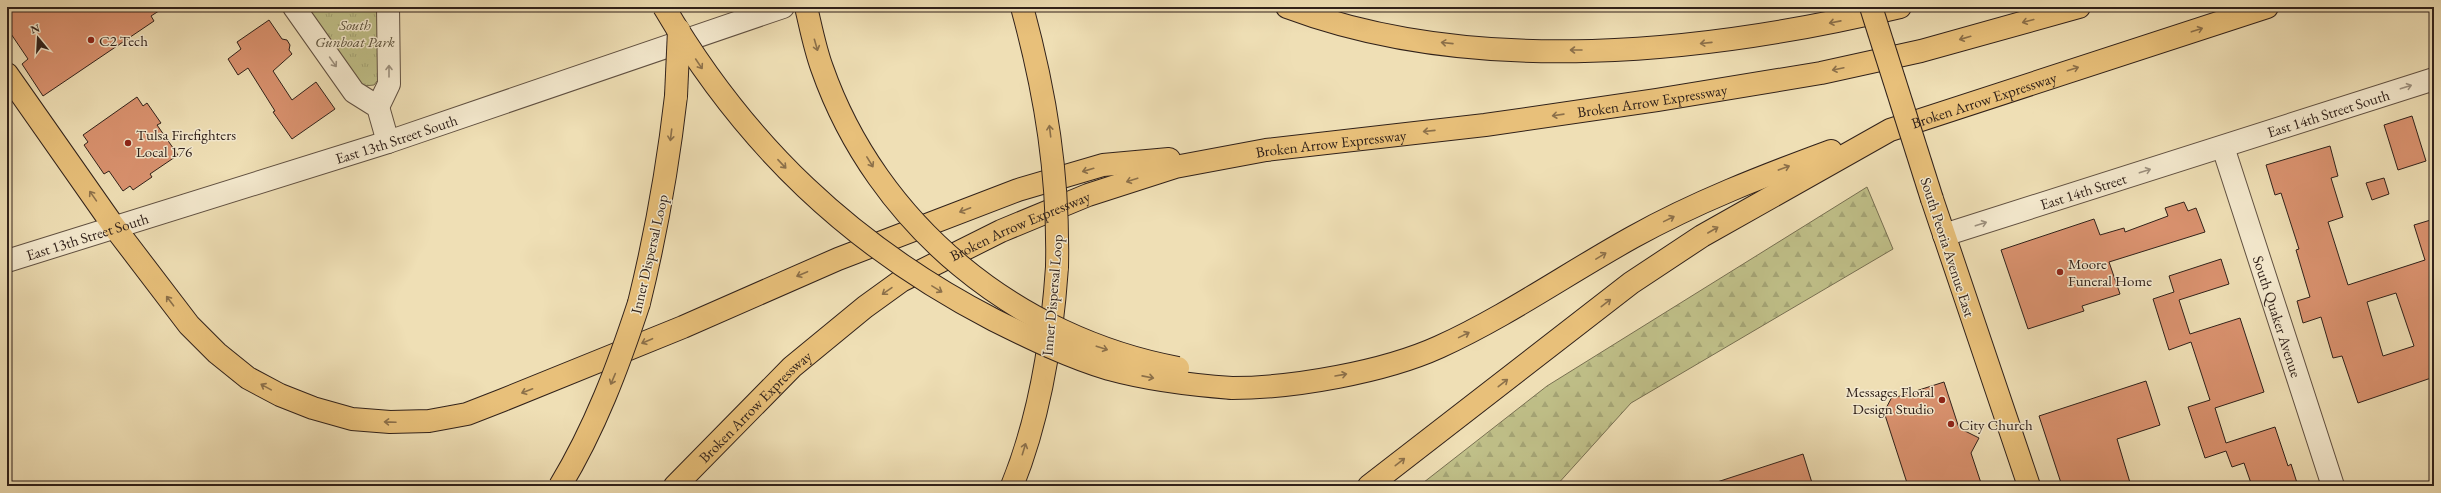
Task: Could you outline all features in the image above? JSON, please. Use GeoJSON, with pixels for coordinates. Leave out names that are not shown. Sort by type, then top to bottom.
{"type":"FeatureCollection","features":[{"type":"Feature","properties":{"kind":"main road"},"geometry":{"type":"LineString","coordinates":[[664,7],[706,73],[755,136],[806,190],[910,272],[956,300],[1019,333],[1066,353],[1108,368],[1146,377],[1188,384],[1302,381],[1378,368],[1438,348],[1498,317],[1634,236],[1748,181],[1890,130]]}},
{"type":"Feature","properties":{"kind":"main road","name":"Inner Dispersal Loop"},"geometry":{"type":"LineString","coordinates":[[560,486],[580,452],[600,410],[618,366],[639,303],[655,238],[666,181],[676,96],[680,7]]}},
{"type":"Feature","properties":{"kind":"main road"},"geometry":{"type":"LineString","coordinates":[[806,7],[822,68],[837,104],[857,142],[903,209],[944,254],[996,295],[1070,336],[1136,359],[1208,374],[1232,382]]}},
{"type":"Feature","properties":{"kind":"main road","name":"Inner Dispersal Loop"},"geometry":{"type":"LineString","coordinates":[[1012,486],[1038,404],[1054,306],[1058,224],[1049,124],[1040,72],[1022,7]]}},
{"type":"Feature","properties":{"kind":"main road"},"geometry":{"type":"LineString","coordinates":[[1287,7],[1332,22],[1394,36],[1497,48],[1565,50],[1667,47],[1710,42],[1835,22],[1900,7]]}},
{"type":"Feature","properties":{"kind":"main road","name":"South Peoria Avenue East"},"geometry":{"type":"LineString","coordinates":[[1871,7],[1932,199],[2029,486]]}},
{"type":"Feature","properties":{"kind":"main road","name":"Broken Arrow Expressway"},"geometry":{"type":"LineString","coordinates":[[675,486],[792,367],[865,307],[901,281],[1001,231],[1088,195],[1175,167],[1266,150],[1484,125],[1657,100],[1821,73],[1921,51],[2079,7]]}},
{"type":"Feature","properties":{"kind":"main road","name":"Broken Arrow Expressway"},"geometry":{"type":"LineString","coordinates":[[1369,486],[1631,284],[1702,236],[1890,130],[2267,7]]}},
{"type":"Feature","properties":{"kind":"main road"},"geometry":{"type":"LineString","coordinates":[[7,74],[115,228],[189,325],[217,354],[248,378],[300,403],[352,419],[390,422],[428,421],[467,414],[568,375],[838,259],[1018,190],[1102,165],[1266,150]]}},
{"type":"Feature","properties":{"kind":"street"},"geometry":{"type":"LineString","coordinates":[[294,7],[354,92],[378,107]]}},
{"type":"Feature","properties":{"kind":"street"},"geometry":{"type":"LineString","coordinates":[[388,7],[389,84],[378,107],[388,142]]}},
{"type":"Feature","properties":{"kind":"street","name":"East 13th Street South"},"geometry":{"type":"LineString","coordinates":[[7,261],[388,142],[783,7]]}},
{"type":"Feature","properties":{"kind":"street","name":"East 14th Street South"},"geometry":{"type":"LineString","coordinates":[[2223,147],[2434,79]]}},
{"type":"Feature","properties":{"kind":"street","name":"East 14th Street"},"geometry":{"type":"LineString","coordinates":[[1944,235],[2223,147]]}},
{"type":"Feature","properties":{"kind":"street","name":"South Quaker Avenue"},"geometry":{"type":"LineString","coordinates":[[2223,147],[2333,486]]}},
{"type":"Feature","properties":{"kind":"green space","name":"South Gunboat Park"},"geometry":{"type":"Polygon","coordinates":[[[306,7],[380,7],[381,76],[374,85],[364,86],[355,81],[306,7]]]}},
{"type":"Feature","properties":{"kind":"green space"},"geometry":{"type":"Polygon","coordinates":[[[1867,187],[1893,249],[1631,403],[1556,486],[1419,486],[1547,386],[1867,187]]]}},
{"type":"Feature","properties":{"kind":"building","name":"C2 Tech"},"geometry":{"type":"Polygon","coordinates":[[[7,7],[165,7],[151,16],[154,21],[43,96],[22,64],[28,59],[7,28],[7,7]]]}},
{"type":"Feature","properties":{"kind":"building"},"geometry":{"type":"Polygon","coordinates":[[[269,20],[282,39],[287,40],[290,45],[289,50],[292,54],[273,71],[292,100],[316,82],[335,109],[292,139],[273,112],[275,111],[248,68],[238,75],[228,59],[241,49],[237,42],[269,20]]]}},
{"type":"Feature","properties":{"kind":"building","name":"Tulsa Firefighters Local 176"},"geometry":{"type":"Polygon","coordinates":[[[137,97],[143,106],[147,103],[161,123],[157,125],[178,155],[150,174],[152,177],[133,190],[130,186],[123,191],[109,171],[104,174],[84,145],[88,142],[83,135],[137,97]]]}},
{"type":"Feature","properties":{"kind":"building"},"geometry":{"type":"Polygon","coordinates":[[[2412,116],[2426,161],[2398,170],[2384,125],[2412,116]]]}},
{"type":"Feature","properties":{"kind":"building"},"geometry":{"type":"Polygon","coordinates":[[[2330,146],[2338,176],[2331,178],[2343,217],[2328,222],[2348,285],[2425,260],[2414,225],[2434,219],[2434,377],[2358,403],[2342,356],[2333,358],[2321,317],[2303,323],[2297,301],[2310,297],[2296,250],[2299,249],[2281,193],[2275,195],[2266,165],[2330,146]],[[2396,293],[2367,302],[2383,356],[2414,346],[2396,293]]]}},
{"type":"Feature","properties":{"kind":"building"},"geometry":{"type":"Polygon","coordinates":[[[2384,178],[2389,194],[2372,200],[2366,183],[2384,178]]]}},
{"type":"Feature","properties":{"kind":"building","name":"Moore Funeral Home"},"geometry":{"type":"Polygon","coordinates":[[[2184,202],[2188,211],[2196,208],[2205,232],[2109,262],[2120,294],[2082,306],[2084,311],[2028,329],[2001,250],[2094,219],[2100,235],[2124,228],[2125,232],[2168,216],[2165,208],[2184,202]]]}},
{"type":"Feature","properties":{"kind":"building"},"geometry":{"type":"Polygon","coordinates":[[[2221,259],[2229,284],[2179,300],[2190,334],[2240,318],[2264,392],[2215,408],[2226,443],[2275,427],[2288,466],[2291,464],[2298,486],[2252,486],[2244,463],[2232,467],[2226,451],[2205,458],[2188,407],[2210,400],[2191,342],[2169,350],[2153,299],[2174,292],[2169,276],[2221,259]]]}},
{"type":"Feature","properties":{"kind":"building"},"geometry":{"type":"Polygon","coordinates":[[[2146,381],[2160,425],[2117,439],[2131,486],[2062,486],[2039,416],[2146,381]]]}},
{"type":"Feature","properties":{"kind":"building"},"geometry":{"type":"Polygon","coordinates":[[[1944,382],[1959,428],[1979,438],[1971,453],[1982,486],[1908,486],[1884,412],[1893,395],[1897,397],[1944,382]]]}},
{"type":"Feature","properties":{"kind":"building"},"geometry":{"type":"Polygon","coordinates":[[[1803,454],[1813,486],[1715,486],[1714,483],[1803,454]]]}},
{"type":"Feature","properties":{"kind":"place","name":"C2 Tech"},"geometry":{"type":"Point","coordinates":[91,40]}},
{"type":"Feature","properties":{"kind":"place","name":"Tulsa Firefighters Local 176"},"geometry":{"type":"Point","coordinates":[128,143]}},
{"type":"Feature","properties":{"kind":"place","name":"Moore Funeral Home"},"geometry":{"type":"Point","coordinates":[2060,272]}},
{"type":"Feature","properties":{"kind":"place","name":"Messages Floral Design Studio"},"geometry":{"type":"Point","coordinates":[1942,400]}},
{"type":"Feature","properties":{"kind":"place","name":"City Church"},"geometry":{"type":"Point","coordinates":[1951,424]}}]}
